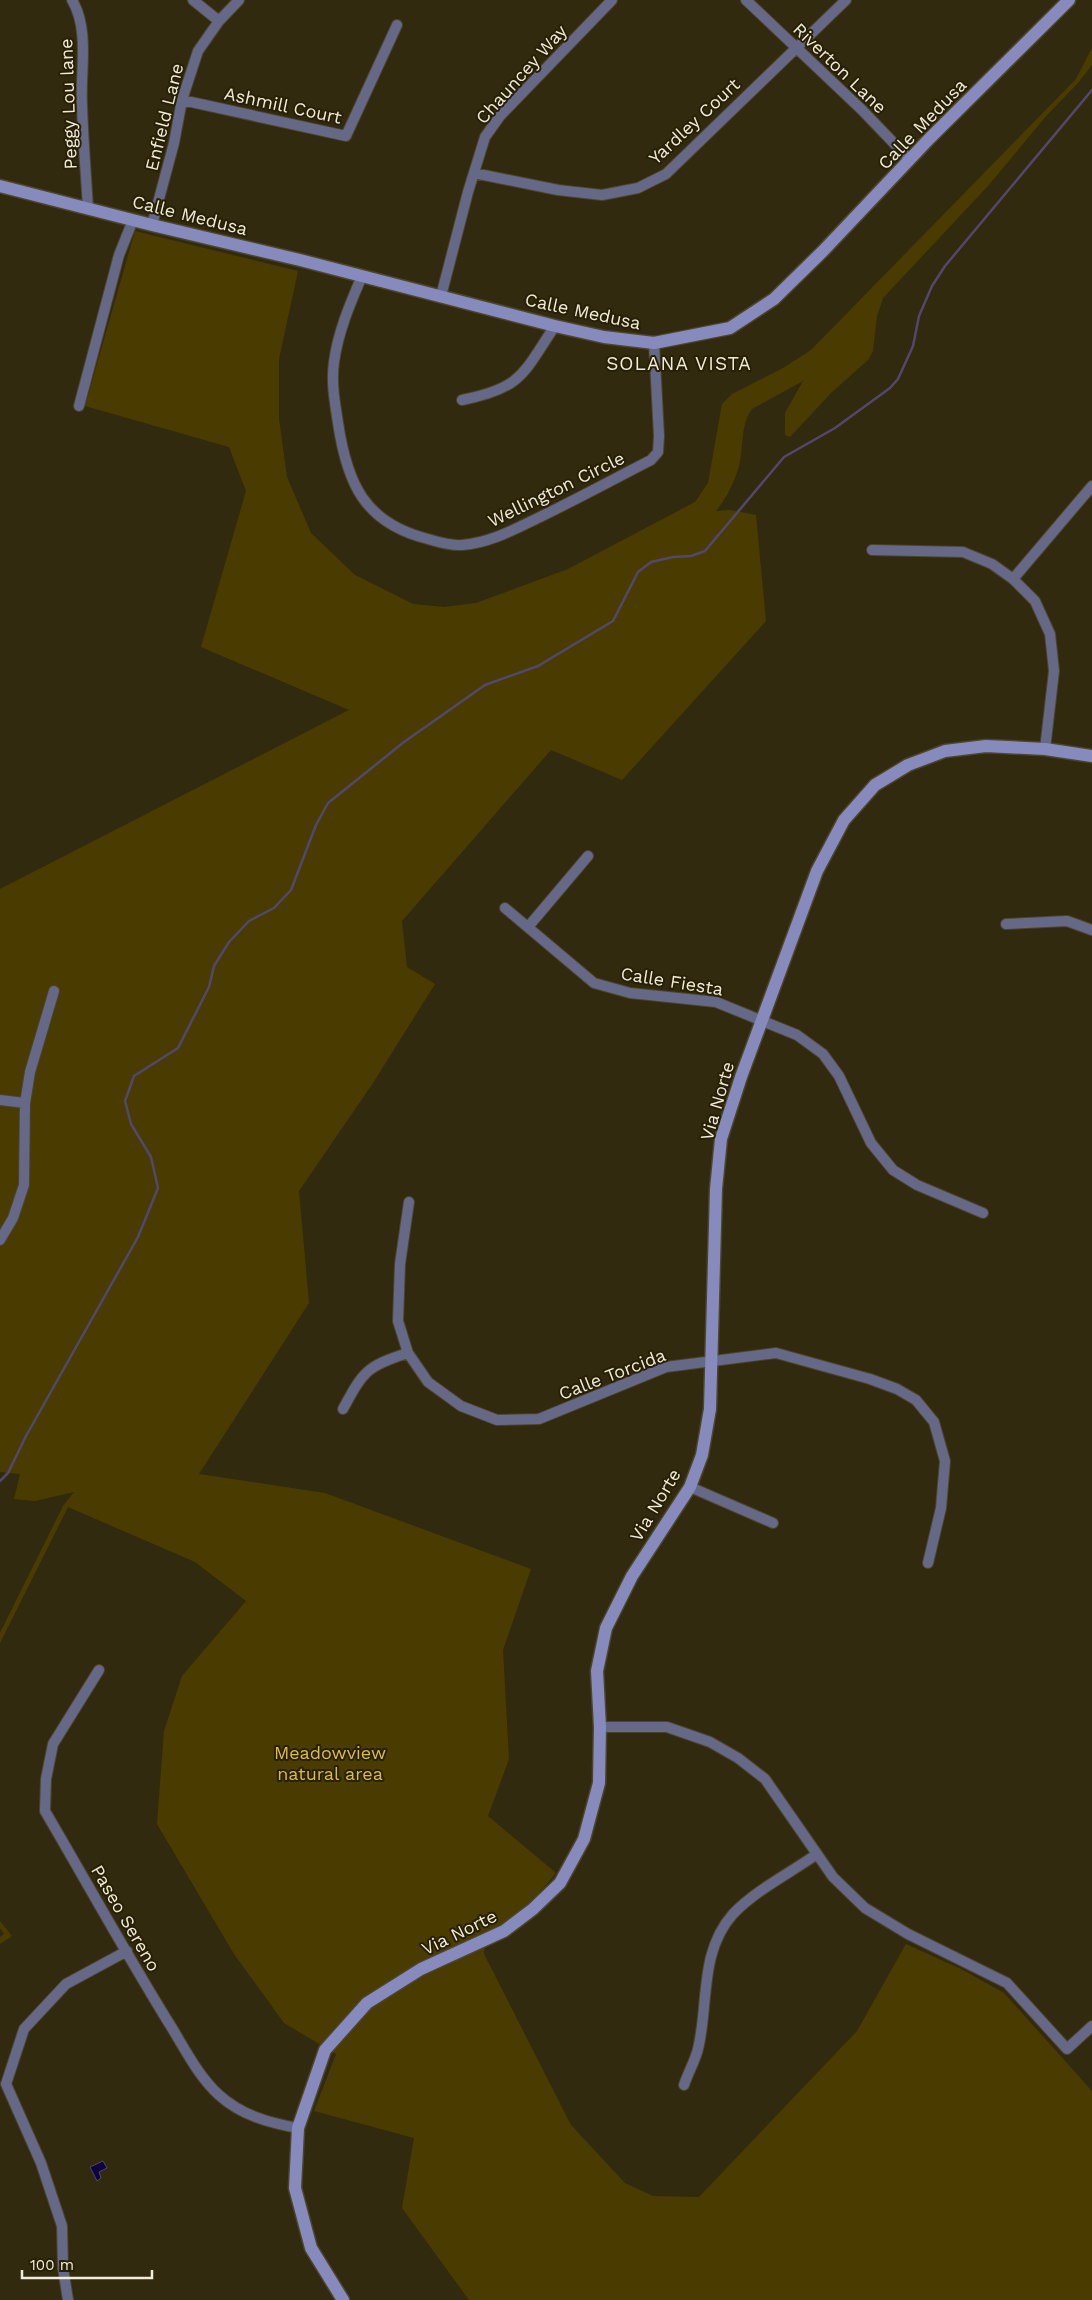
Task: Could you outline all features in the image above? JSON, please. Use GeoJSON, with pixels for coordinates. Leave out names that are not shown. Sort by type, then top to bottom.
{"type":"FeatureCollection","features":[{"type":"Feature","properties":{"kind":"street","name":"Peggy Lou lane"},"geometry":{"type":"LineString","coordinates":[[72,0],[78,10],[82,27],[82,104],[88,208]]}},
{"type":"Feature","properties":{"kind":"street"},"geometry":{"type":"LineString","coordinates":[[194,0],[219,21]]}},
{"type":"Feature","properties":{"kind":"street","name":"Enfield Lane"},"geometry":{"type":"LineString","coordinates":[[152,225],[174,143],[182,100],[198,51],[219,21],[239,0]]}},
{"type":"Feature","properties":{"kind":"street","name":"Chauncey Way"},"geometry":{"type":"LineString","coordinates":[[441,296],[485,137],[500,116],[612,0]]}},
{"type":"Feature","properties":{"kind":"street","name":"Riverton Lane"},"geometry":{"type":"LineString","coordinates":[[746,0],[862,110],[910,160]]}},
{"type":"Feature","properties":{"kind":"street","name":"Yardley Court"},"geometry":{"type":"LineString","coordinates":[[474,172],[558,190],[602,195],[638,188],[666,174],[846,0]]}},
{"type":"Feature","properties":{"kind":"street","name":"Calle Medusa"},"geometry":{"type":"LineString","coordinates":[[0,186],[555,326],[604,337],[654,343],[730,328],[774,299],[1069,0]]}},
{"type":"Feature","properties":{"kind":"street","name":"Ashmill Court"},"geometry":{"type":"LineString","coordinates":[[182,100],[346,136],[397,25]]}},
{"type":"Feature","properties":{"kind":"street"},"geometry":{"type":"LineString","coordinates":[[79,406],[116,264],[133,220]]}},
{"type":"Feature","properties":{"kind":"street","name":"Wellington Circle"},"geometry":{"type":"LineString","coordinates":[[362,276],[342,326],[334,363],[333,389],[345,466],[357,490],[371,509],[389,524],[412,535],[439,542],[460,545],[486,541],[560,507],[651,460],[658,452],[659,436],[654,343]]}},
{"type":"Feature","properties":{"kind":"street"},"geometry":{"type":"LineString","coordinates":[[462,400],[501,390],[517,379],[531,366],[555,326]]}},
{"type":"Feature","properties":{"kind":"street"},"geometry":{"type":"LineString","coordinates":[[1013,579],[1092,486]]}},
{"type":"Feature","properties":{"kind":"street"},"geometry":{"type":"LineString","coordinates":[[872,550],[963,552],[992,564],[1013,579],[1035,601],[1050,634],[1054,671],[1045,749]]}},
{"type":"Feature","properties":{"kind":"street","name":"Via Norte"},"geometry":{"type":"LineString","coordinates":[[343,2300],[311,2248],[295,2188],[298,2128],[325,2050],[367,2003],[421,1969],[504,1931],[533,1909],[560,1883],[584,1839],[599,1783],[600,1727],[597,1671],[606,1628],[632,1576],[690,1487],[702,1455],[710,1408],[716,1189],[721,1139],[741,1077],[817,871],[844,820],[875,785],[908,765],[945,750],[986,746],[1045,749],[1092,756]]}},
{"type":"Feature","properties":{"kind":"street"},"geometry":{"type":"LineString","coordinates":[[528,927],[588,856]]}},
{"type":"Feature","properties":{"kind":"street","name":"Calle Fiesta"},"geometry":{"type":"LineString","coordinates":[[505,908],[594,983],[630,993],[716,1002],[797,1035],[824,1054],[839,1076],[871,1143],[893,1170],[916,1185],[983,1213]]}},
{"type":"Feature","properties":{"kind":"street"},"geometry":{"type":"LineString","coordinates":[[1006,924],[1067,921],[1092,930]]}},
{"type":"Feature","properties":{"kind":"street"},"geometry":{"type":"LineString","coordinates":[[0,1240],[13,1218],[24,1185],[25,1103],[30,1072],[54,991]]}},
{"type":"Feature","properties":{"kind":"street"},"geometry":{"type":"LineString","coordinates":[[0,1100],[25,1103]]}},
{"type":"Feature","properties":{"kind":"street","name":"Calle Torcida"},"geometry":{"type":"LineString","coordinates":[[409,1202],[400,1264],[398,1321],[408,1353],[428,1382],[460,1406],[497,1420],[539,1419],[666,1367],[711,1363],[776,1353],[870,1379],[897,1389],[916,1400],[934,1422],[945,1461],[941,1508],[928,1563]]}},
{"type":"Feature","properties":{"kind":"street"},"geometry":{"type":"LineString","coordinates":[[343,1409],[359,1380],[379,1362],[408,1353]]}},
{"type":"Feature","properties":{"kind":"street"},"geometry":{"type":"LineString","coordinates":[[690,1487],[773,1523]]}},
{"type":"Feature","properties":{"kind":"street","name":"Paseo Sereno"},"geometry":{"type":"LineString","coordinates":[[98,1670],[53,1744],[46,1779],[45,1811],[201,2074],[219,2095],[243,2111],[267,2123],[298,2128]]}},
{"type":"Feature","properties":{"kind":"street"},"geometry":{"type":"LineString","coordinates":[[600,1727],[667,1727],[710,1742],[738,1758],[765,1779],[834,1877],[865,1908],[908,1934],[1007,1983],[1067,2049],[1092,2026]]}},
{"type":"Feature","properties":{"kind":"street"},"geometry":{"type":"LineString","coordinates":[[684,2085],[698,2050],[706,1978],[717,1937],[732,1915],[745,1903],[817,1854]]}},
{"type":"Feature","properties":{"kind":"street"},"geometry":{"type":"LineString","coordinates":[[68,2300],[63,2268],[62,2226],[41,2163],[3,2084],[24,2028],[66,1984],[127,1951]]}},
{"type":"Feature","properties":{"kind":"green space","name":"Meadowview natural area"},"geometry":{"type":"Polygon","coordinates":[[[1092,48],[1092,65],[1078,83],[1047,115],[988,186],[883,298],[877,316],[873,351],[868,360],[832,392],[790,437],[785,435],[785,413],[803,381],[752,409],[748,416],[744,429],[741,459],[733,484],[716,511],[730,510],[756,515],[766,621],[622,780],[551,750],[402,921],[407,967],[435,984],[373,1083],[299,1191],[309,1303],[199,1474],[325,1493],[531,1569],[503,1650],[509,1759],[488,1816],[556,1873],[524,1907],[486,1933],[484,1954],[571,2125],[625,2183],[653,2196],[699,2197],[857,2031],[906,1944],[961,1969],[1004,1993],[1092,2091],[1092,2300],[469,2300],[402,2208],[414,2138],[314,2111],[336,2054],[284,2023],[234,1954],[157,1824],[164,1731],[182,1676],[246,1601],[195,1562],[68,1507],[0,1643],[0,1633],[63,1506],[74,1492],[35,1501],[14,1499],[20,1474],[0,1472],[0,889],[349,710],[201,647],[246,491],[229,447],[85,406],[135,231],[298,271],[279,359],[279,419],[287,477],[311,533],[355,575],[413,604],[444,607],[476,603],[568,569],[695,502],[708,483],[722,404],[732,394],[783,368],[811,350],[1076,79],[1092,48]]]}},
{"type":"Feature","properties":{"kind":"green space"},"geometry":{"type":"Polygon","coordinates":[[[0,1921],[12,1936],[0,1944],[0,1937],[4,1934],[0,1928],[0,1921]]]}},
{"type":"Feature","properties":{"kind":"shaded area"},"geometry":{"type":"Polygon","coordinates":[[[103,2161],[107,2168],[99,2172],[101,2178],[97,2181],[90,2167],[103,2161]]]}},
{"type":"Feature","properties":{"kind":"waterway"},"geometry":{"type":"LineString","coordinates":[[0,1481],[8,1473],[26,1436],[138,1237],[158,1188],[151,1157],[131,1124],[125,1101],[134,1076],[178,1048],[209,987],[214,966],[229,942],[249,921],[274,908],[291,890],[316,825],[328,803],[404,742],[485,685],[538,666],[613,621],[638,572],[651,562],[673,557],[691,556],[705,551],[784,457],[835,428],[890,388],[898,379],[913,346],[919,316],[932,286],[945,266],[1092,90]]}},
{"type":"Feature","properties":{"kind":"district","name":"SOLANA VISTA"},"geometry":{"type":"Point","coordinates":[679,363]}}]}
